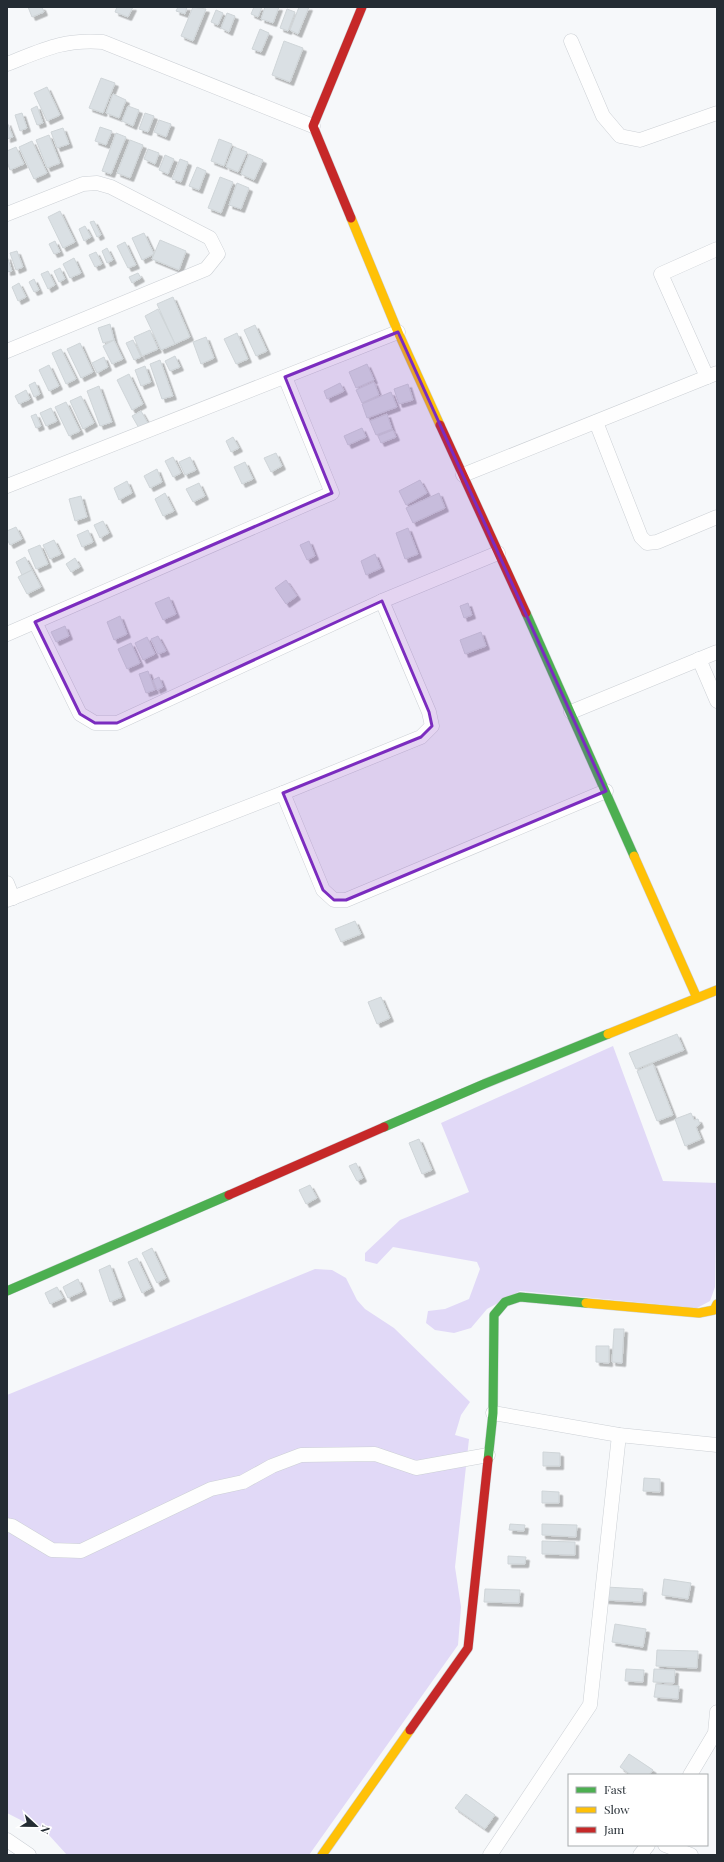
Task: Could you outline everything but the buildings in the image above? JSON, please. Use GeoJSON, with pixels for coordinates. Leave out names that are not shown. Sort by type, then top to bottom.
{"type":"FeatureCollection","features":[{"type":"Feature","properties":{"kind":"street"},"geometry":{"type":"LineString","coordinates":[[362,7],[314,126],[398,332],[571,712],[697,998]]}},
{"type":"Feature","properties":{"kind":"street"},"geometry":{"type":"LineString","coordinates":[[7,64],[58,44],[82,40],[103,42],[314,126]]}},
{"type":"Feature","properties":{"kind":"street"},"geometry":{"type":"LineString","coordinates":[[571,42],[603,116],[620,136],[640,140],[717,113]]}},
{"type":"Feature","properties":{"kind":"street"},"geometry":{"type":"LineString","coordinates":[[7,214],[83,184],[97,183],[112,187],[210,238],[218,254],[206,269],[7,351]]}},
{"type":"Feature","properties":{"kind":"street"},"geometry":{"type":"LineString","coordinates":[[463,475],[712,375],[661,274],[717,249]]}},
{"type":"Feature","properties":{"kind":"street"},"geometry":{"type":"LineString","coordinates":[[7,486],[398,332]]}},
{"type":"Feature","properties":{"kind":"street"},"geometry":{"type":"LineString","coordinates":[[7,634],[332,493],[284,377]]}},
{"type":"Feature","properties":{"kind":"street"},"geometry":{"type":"LineString","coordinates":[[596,422],[641,537],[647,543],[657,542],[717,517]]}},
{"type":"Feature","properties":{"kind":"street"},"geometry":{"type":"LineString","coordinates":[[35,622],[80,714],[95,724],[117,724],[382,601],[498,553]]}},
{"type":"Feature","properties":{"kind":"street"},"geometry":{"type":"LineString","coordinates":[[7,883],[10,899],[283,793],[421,737],[432,726],[429,712],[382,601]]}},
{"type":"Feature","properties":{"kind":"street"},"geometry":{"type":"LineString","coordinates":[[571,712],[717,652]]}},
{"type":"Feature","properties":{"kind":"street"},"geometry":{"type":"LineString","coordinates":[[699,659],[717,701]]}},
{"type":"Feature","properties":{"kind":"street"},"geometry":{"type":"LineString","coordinates":[[283,793],[322,890],[334,900],[346,900],[606,791]]}},
{"type":"Feature","properties":{"kind":"street"},"geometry":{"type":"LineString","coordinates":[[7,1291],[484,1084],[717,990]]}},
{"type":"Feature","properties":{"kind":"street"},"geometry":{"type":"LineString","coordinates":[[322,1855],[468,1648],[493,1413],[494,1315],[505,1302],[520,1297],[699,1314],[714,1310],[717,1304]]}},
{"type":"Feature","properties":{"kind":"street"},"geometry":{"type":"LineString","coordinates":[[493,1413],[619,1435],[717,1445]]}},
{"type":"Feature","properties":{"kind":"street"},"geometry":{"type":"LineString","coordinates":[[490,1855],[590,1705],[619,1435]]}},
{"type":"Feature","properties":{"kind":"street"},"geometry":{"type":"LineString","coordinates":[[7,1525],[12,1526],[52,1550],[81,1551],[211,1489],[243,1482],[272,1466],[301,1455],[375,1454],[416,1468],[488,1455]]}},
{"type":"Feature","properties":{"kind":"street"},"geometry":{"type":"LineString","coordinates":[[691,1774],[716,1734],[717,1712]]}},
{"type":"Feature","properties":{"kind":"street"},"geometry":{"type":"LineString","coordinates":[[7,1840],[29,1855]]}},
{"type":"Feature","properties":{"kind":"street"},"geometry":{"type":"LineString","coordinates":[[640,1855],[647,1846]]}},
{"type":"Feature","properties":{"kind":"street"},"geometry":{"type":"LineString","coordinates":[[668,1846],[691,1855]]}},
{"type":"Feature","properties":{"kind":"highlighted area"},"geometry":{"type":"Polygon","coordinates":[[[398,332],[606,791],[346,900],[334,900],[323,890],[283,793],[421,737],[432,726],[429,712],[382,601],[117,723],[95,723],[80,714],[35,622],[332,493],[285,377],[398,332]]]}},
{"type":"Feature","properties":{"kind":"shaded area"},"geometry":{"type":"Polygon","coordinates":[[[613,1046],[663,1181],[717,1183],[715,1287],[710,1301],[697,1308],[520,1291],[487,1309],[471,1328],[454,1333],[435,1330],[426,1323],[428,1311],[445,1309],[469,1299],[480,1269],[477,1262],[393,1247],[377,1264],[365,1261],[365,1253],[400,1220],[469,1192],[441,1123],[613,1046]]]}},
{"type":"Feature","properties":{"kind":"shaded area"},"geometry":{"type":"Polygon","coordinates":[[[315,1269],[332,1270],[346,1278],[357,1300],[365,1309],[394,1328],[470,1402],[461,1415],[455,1435],[469,1439],[455,1567],[461,1607],[458,1645],[309,1855],[67,1855],[48,1834],[7,1813],[7,1395],[315,1269]]]}},
{"type":"Feature","properties":{"kind":"traffic: fast"},"geometry":{"type":"LineString","coordinates":[[526,613],[634,856]]}},
{"type":"Feature","properties":{"kind":"traffic: fast"},"geometry":{"type":"LineString","coordinates":[[384,1127],[484,1084],[608,1034]]}},
{"type":"Feature","properties":{"kind":"traffic: fast"},"geometry":{"type":"LineString","coordinates":[[7,1291],[229,1195]]}},
{"type":"Feature","properties":{"kind":"traffic: fast"},"geometry":{"type":"LineString","coordinates":[[488,1460],[493,1413],[494,1315],[505,1302],[520,1297],[586,1303]]}},
{"type":"Feature","properties":{"kind":"traffic: slow"},"geometry":{"type":"LineString","coordinates":[[351,218],[398,332],[440,425]]}},
{"type":"Feature","properties":{"kind":"traffic: slow"},"geometry":{"type":"LineString","coordinates":[[634,856],[697,998]]}},
{"type":"Feature","properties":{"kind":"traffic: slow"},"geometry":{"type":"LineString","coordinates":[[608,1034],[717,990]]}},
{"type":"Feature","properties":{"kind":"traffic: slow"},"geometry":{"type":"LineString","coordinates":[[586,1303],[699,1313],[714,1310],[717,1304]]}},
{"type":"Feature","properties":{"kind":"traffic: slow"},"geometry":{"type":"LineString","coordinates":[[322,1855],[410,1730]]}},
{"type":"Feature","properties":{"kind":"traffic: jam"},"geometry":{"type":"LineString","coordinates":[[351,218],[313,126],[362,7]]}},
{"type":"Feature","properties":{"kind":"traffic: jam"},"geometry":{"type":"LineString","coordinates":[[440,425],[526,613]]}},
{"type":"Feature","properties":{"kind":"traffic: jam"},"geometry":{"type":"LineString","coordinates":[[229,1195],[384,1127]]}},
{"type":"Feature","properties":{"kind":"traffic: jam"},"geometry":{"type":"LineString","coordinates":[[410,1730],[468,1648],[488,1460]]}}]}
